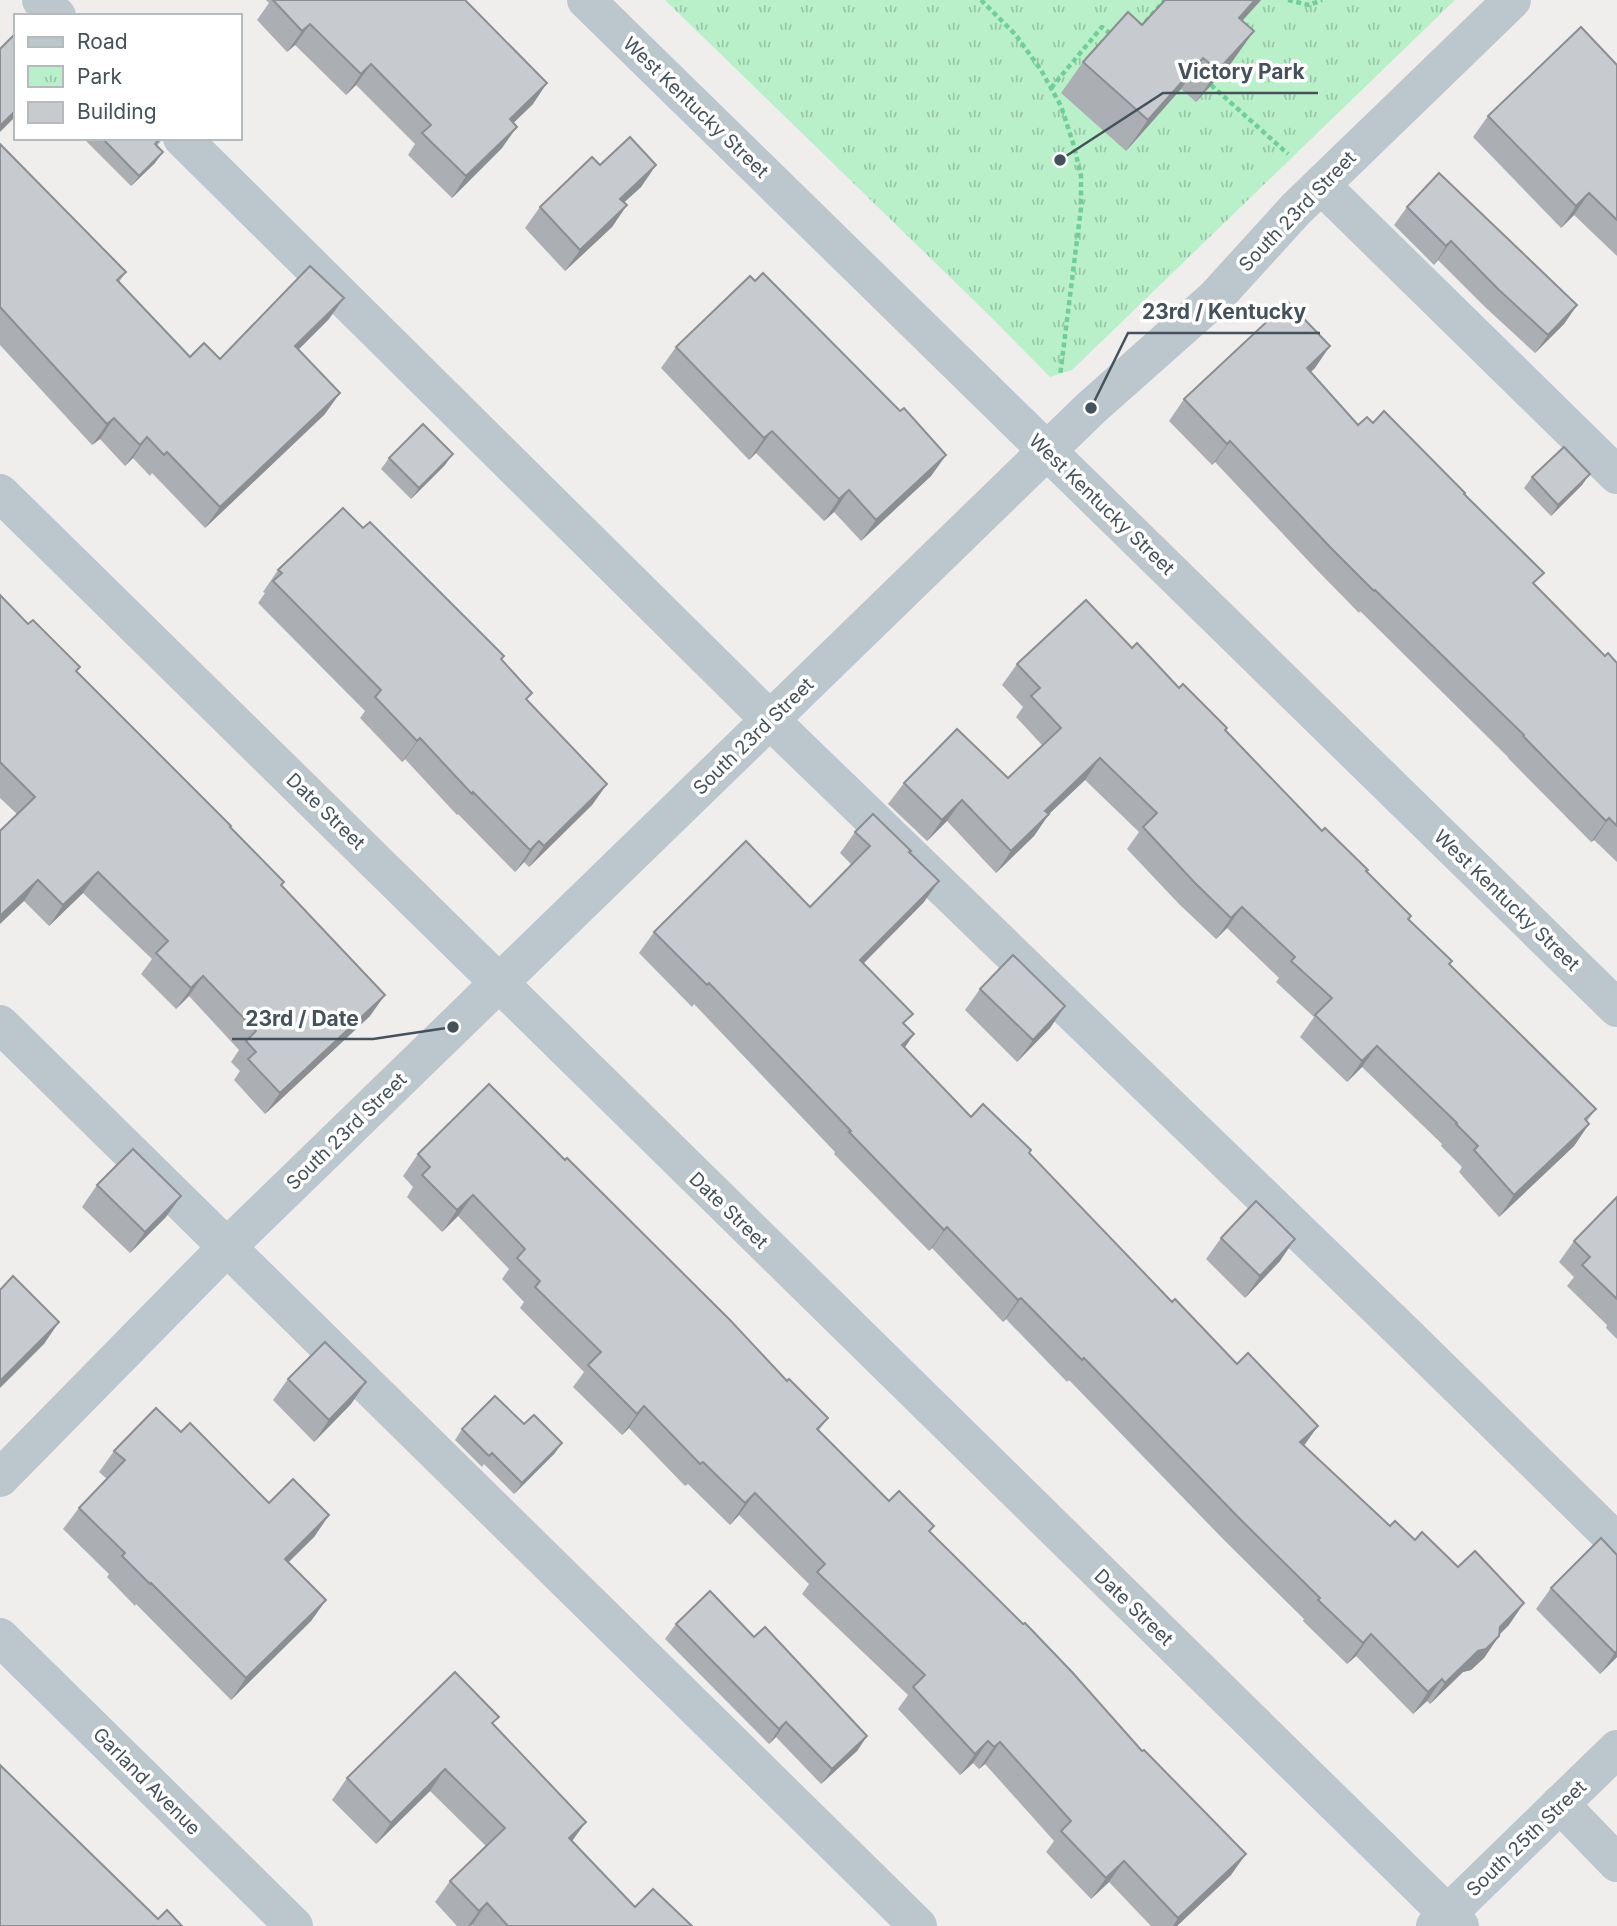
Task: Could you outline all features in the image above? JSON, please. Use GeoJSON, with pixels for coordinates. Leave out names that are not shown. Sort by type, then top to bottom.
{"type":"FeatureCollection","features":[{"type":"Feature","properties":{"kind":"street"},"geometry":{"type":"LineString","coordinates":[[41,0],[55,14]]}},
{"type":"Feature","properties":{"kind":"street","name":"West Kentucky Street"},"geometry":{"type":"LineString","coordinates":[[586,0],[1617,1008]]}},
{"type":"Feature","properties":{"kind":"street","name":"South 23rd Street"},"geometry":{"type":"LineString","coordinates":[[0,1478],[227,1247],[1047,450],[1215,298],[1308,173],[1512,0]]}},
{"type":"Feature","properties":{"kind":"street"},"geometry":{"type":"LineString","coordinates":[[184,140],[770,720],[1617,1542]]}},
{"type":"Feature","properties":{"kind":"street"},"geometry":{"type":"LineString","coordinates":[[1308,173],[1617,475]]}},
{"type":"Feature","properties":{"kind":"street","name":"Date Street"},"geometry":{"type":"LineString","coordinates":[[0,493],[445,928],[1447,1922]]}},
{"type":"Feature","properties":{"kind":"street"},"geometry":{"type":"LineString","coordinates":[[0,1024],[918,1926]]}},
{"type":"Feature","properties":{"kind":"street","name":"Garland Avenue"},"geometry":{"type":"LineString","coordinates":[[0,1637],[294,1926]]}},
{"type":"Feature","properties":{"kind":"street","name":"South 25th Street"},"geometry":{"type":"LineString","coordinates":[[1447,1922],[1560,1804],[1617,1749]]}},
{"type":"Feature","properties":{"kind":"street"},"geometry":{"type":"LineString","coordinates":[[1560,1804],[1617,1863]]}},
{"type":"Feature","properties":{"kind":"path"},"geometry":{"type":"LineString","coordinates":[[981,0],[1015,34],[1041,69],[1061,106],[1081,176],[1081,208],[1059,381]]}},
{"type":"Feature","properties":{"kind":"path"},"geometry":{"type":"LineString","coordinates":[[1132,37],[1166,0]]}},
{"type":"Feature","properties":{"kind":"path"},"geometry":{"type":"LineString","coordinates":[[1288,0],[1309,5],[1322,0]]}},
{"type":"Feature","properties":{"kind":"path"},"geometry":{"type":"LineString","coordinates":[[1051,88],[1102,27],[1116,40]]}},
{"type":"Feature","properties":{"kind":"path"},"geometry":{"type":"LineString","coordinates":[[1211,85],[1308,173]]}},
{"type":"Feature","properties":{"kind":"green space"},"geometry":{"type":"Polygon","coordinates":[[[665,0],[1455,0],[1072,370],[1050,377],[665,0]]]}},
{"type":"Feature","properties":{"kind":"building"},"geometry":{"type":"Polygon","coordinates":[[[273,0],[465,0],[547,83],[510,119],[517,127],[466,176],[422,133],[431,125],[371,64],[361,74],[310,24],[302,31],[273,0]]]}},
{"type":"Feature","properties":{"kind":"building"},"geometry":{"type":"Polygon","coordinates":[[[1165,0],[1255,0],[1239,18],[1254,31],[1218,70],[1203,58],[1148,120],[1083,62],[1128,12],[1142,25],[1165,0]]]}},
{"type":"Feature","properties":{"kind":"building"},"geometry":{"type":"Polygon","coordinates":[[[1581,27],[1617,65],[1617,220],[1589,193],[1576,206],[1488,116],[1581,27]]]}},
{"type":"Feature","properties":{"kind":"building"},"geometry":{"type":"Polygon","coordinates":[[[14,35],[14,112],[0,126],[0,49],[14,35]]]}},
{"type":"Feature","properties":{"kind":"building"},"geometry":{"type":"Polygon","coordinates":[[[630,137],[656,165],[620,199],[627,205],[580,250],[540,207],[592,157],[600,165],[630,137]]]}},
{"type":"Feature","properties":{"kind":"building"},"geometry":{"type":"Polygon","coordinates":[[[104,140],[159,140],[155,144],[163,152],[139,176],[104,140]]]}},
{"type":"Feature","properties":{"kind":"building"},"geometry":{"type":"Polygon","coordinates":[[[0,144],[126,272],[117,280],[190,357],[204,343],[220,359],[310,266],[344,298],[295,346],[340,393],[220,507],[167,452],[164,455],[147,437],[140,445],[114,418],[107,424],[0,307],[0,144]]]}},
{"type":"Feature","properties":{"kind":"building"},"geometry":{"type":"Polygon","coordinates":[[[1439,173],[1577,305],[1548,335],[1451,241],[1446,246],[1407,207],[1439,173]]]}},
{"type":"Feature","properties":{"kind":"building"},"geometry":{"type":"Polygon","coordinates":[[[763,273],[900,411],[904,408],[946,455],[876,520],[849,490],[839,499],[772,431],[764,438],[676,347],[750,276],[755,281],[763,273]]]}},
{"type":"Feature","properties":{"kind":"building"},"geometry":{"type":"Polygon","coordinates":[[[1288,302],[1330,346],[1307,368],[1358,425],[1367,417],[1373,423],[1384,411],[1544,573],[1533,583],[1605,656],[1608,653],[1617,663],[1617,826],[1609,818],[1606,821],[1524,735],[1330,547],[1230,441],[1227,444],[1184,399],[1288,302]]]}},
{"type":"Feature","properties":{"kind":"building"},"geometry":{"type":"Polygon","coordinates":[[[423,424],[453,454],[419,488],[389,458],[423,424]]]}},
{"type":"Feature","properties":{"kind":"building"},"geometry":{"type":"Polygon","coordinates":[[[1564,447],[1590,474],[1558,505],[1532,477],[1564,447]]]}},
{"type":"Feature","properties":{"kind":"building"},"geometry":{"type":"Polygon","coordinates":[[[343,508],[363,528],[370,522],[504,656],[501,659],[532,693],[526,699],[607,784],[544,846],[539,841],[530,850],[473,792],[472,794],[420,738],[417,741],[375,697],[381,690],[273,581],[282,573],[278,570],[343,508]]]}},
{"type":"Feature","properties":{"kind":"building"},"geometry":{"type":"Polygon","coordinates":[[[0,595],[28,624],[33,620],[80,667],[76,671],[231,826],[284,882],[281,885],[385,995],[280,1093],[248,1059],[256,1052],[246,1041],[256,1031],[203,976],[191,988],[156,953],[168,941],[98,872],[63,905],[38,880],[0,916],[0,831],[35,797],[0,762],[0,595]]]}},
{"type":"Feature","properties":{"kind":"building"},"geometry":{"type":"Polygon","coordinates":[[[1086,600],[1132,648],[1137,643],[1179,688],[1183,684],[1322,831],[1325,828],[1368,870],[1366,871],[1411,916],[1408,919],[1452,961],[1449,964],[1596,1109],[1585,1119],[1589,1124],[1514,1195],[1474,1150],[1478,1146],[1457,1123],[1377,1046],[1362,1061],[1315,1015],[1332,998],[1291,961],[1295,957],[1242,907],[1231,918],[1194,882],[1143,827],[1157,813],[1100,758],[1045,811],[1049,814],[1011,851],[962,800],[942,820],[904,783],[957,729],[1008,778],[1061,728],[1031,696],[1040,688],[1017,664],[1086,600]]]}},
{"type":"Feature","properties":{"kind":"building"},"geometry":{"type":"Polygon","coordinates":[[[873,814],[939,881],[860,960],[913,1014],[903,1023],[914,1034],[902,1045],[971,1117],[983,1104],[1031,1150],[1029,1153],[1172,1302],[1175,1299],[1237,1364],[1248,1353],[1318,1426],[1300,1442],[1390,1526],[1395,1521],[1415,1540],[1422,1532],[1458,1567],[1475,1551],[1524,1603],[1500,1627],[1499,1636],[1486,1649],[1478,1651],[1445,1683],[1442,1679],[1428,1692],[1371,1634],[1363,1643],[1084,1358],[1082,1360],[1021,1298],[1018,1300],[947,1227],[944,1230],[709,983],[707,985],[654,932],[746,841],[810,907],[870,846],[855,832],[873,814]]]}},
{"type":"Feature","properties":{"kind":"building"},"geometry":{"type":"Polygon","coordinates":[[[1013,955],[1065,1006],[1033,1040],[980,989],[1013,955]]]}},
{"type":"Feature","properties":{"kind":"building"},"geometry":{"type":"Polygon","coordinates":[[[489,1084],[730,1320],[787,1381],[789,1379],[828,1418],[817,1429],[889,1501],[899,1491],[934,1526],[929,1531],[1023,1624],[1025,1623],[1142,1751],[1144,1750],[1246,1854],[1178,1918],[1124,1861],[1106,1878],[1061,1831],[1071,1821],[1000,1742],[994,1747],[988,1741],[975,1754],[913,1687],[925,1675],[817,1572],[825,1564],[755,1493],[745,1503],[703,1462],[700,1464],[644,1406],[637,1414],[588,1365],[601,1352],[535,1287],[540,1281],[517,1258],[525,1249],[473,1195],[457,1210],[422,1175],[430,1167],[418,1154],[489,1084]]]}},
{"type":"Feature","properties":{"kind":"building"},"geometry":{"type":"Polygon","coordinates":[[[133,1149],[181,1196],[145,1232],[97,1185],[133,1149]]]}},
{"type":"Feature","properties":{"kind":"building"},"geometry":{"type":"Polygon","coordinates":[[[1617,1197],[1617,1299],[1582,1265],[1590,1257],[1574,1241],[1617,1197]]]}},
{"type":"Feature","properties":{"kind":"building"},"geometry":{"type":"Polygon","coordinates":[[[1256,1201],[1295,1239],[1260,1276],[1221,1238],[1256,1201]]]}},
{"type":"Feature","properties":{"kind":"building"},"geometry":{"type":"Polygon","coordinates":[[[13,1276],[59,1322],[0,1381],[0,1290],[13,1276]]]}},
{"type":"Feature","properties":{"kind":"building"},"geometry":{"type":"Polygon","coordinates":[[[325,1342],[366,1382],[329,1420],[288,1379],[325,1342]]]}},
{"type":"Feature","properties":{"kind":"building"},"geometry":{"type":"Polygon","coordinates":[[[495,1396],[524,1424],[534,1415],[562,1443],[522,1483],[492,1453],[489,1456],[462,1429],[495,1396]]]}},
{"type":"Feature","properties":{"kind":"building"},"geometry":{"type":"Polygon","coordinates":[[[156,1408],[181,1432],[190,1423],[269,1503],[293,1479],[329,1515],[285,1559],[326,1600],[246,1678],[122,1556],[125,1553],[79,1508],[125,1460],[114,1451],[156,1408]]]}},
{"type":"Feature","properties":{"kind":"building"},"geometry":{"type":"Polygon","coordinates":[[[1601,1538],[1617,1555],[1615,1653],[1551,1588],[1601,1538]]]}},
{"type":"Feature","properties":{"kind":"building"},"geometry":{"type":"Polygon","coordinates":[[[710,1591],[754,1637],[765,1627],[867,1736],[832,1769],[786,1722],[779,1729],[676,1624],[710,1591]]]}},
{"type":"Feature","properties":{"kind":"building"},"geometry":{"type":"Polygon","coordinates":[[[455,1672],[499,1717],[492,1723],[586,1822],[569,1838],[635,1907],[653,1889],[692,1926],[508,1926],[487,1903],[479,1911],[450,1881],[505,1828],[445,1769],[391,1823],[347,1778],[455,1672]]]}},
{"type":"Feature","properties":{"kind":"building"},"geometry":{"type":"Polygon","coordinates":[[[0,1765],[158,1919],[167,1910],[182,1926],[0,1926],[0,1765]]]}},
{"type":"Feature","properties":{"kind":"place","name":"Victory Park"},"geometry":{"type":"Point","coordinates":[1060,160]}},
{"type":"Feature","properties":{"kind":"place","name":"23rd / Kentucky"},"geometry":{"type":"Point","coordinates":[1091,408]}},
{"type":"Feature","properties":{"kind":"place","name":"23rd / Date"},"geometry":{"type":"Point","coordinates":[453,1027]}}]}
